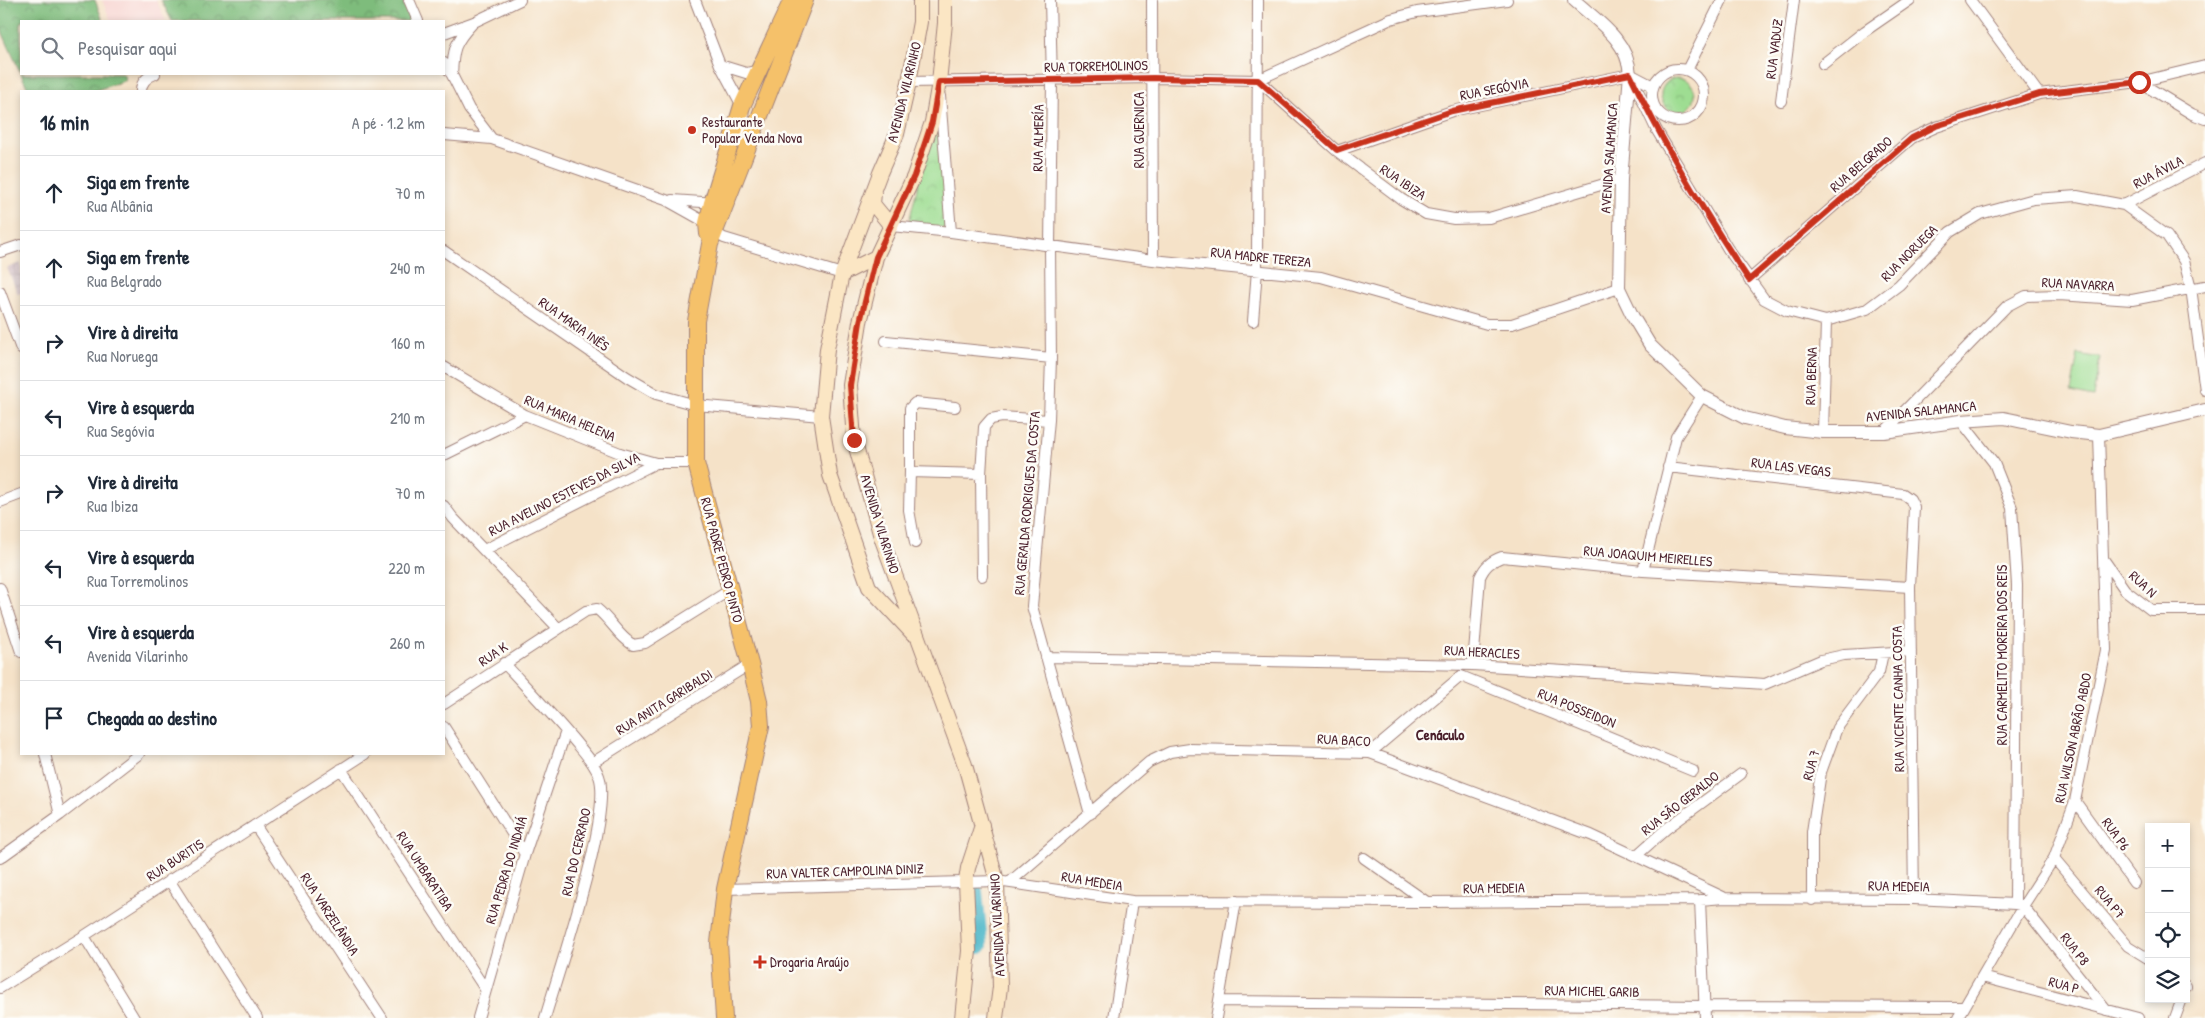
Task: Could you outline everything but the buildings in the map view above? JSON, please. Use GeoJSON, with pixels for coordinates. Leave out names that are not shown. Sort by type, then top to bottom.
{"type":"FeatureCollection","features":[{"type":"Feature","properties":{"kind":"highway","name":"RUA PADRE PEDRO PINTO"},"geometry":{"type":"LineString","coordinates":[[735,1018],[729,943],[730,872],[761,726],[759,701],[750,664],[696,463],[696,320],[711,233],[742,106],[792,0]]}},
{"type":"Feature","properties":{"kind":"highway","name":"RUA PADRE PEDRO PINTO"},"geometry":{"type":"LineString","coordinates":[[718,203],[744,160],[805,0]]}},
{"type":"Feature","properties":{"kind":"highway","name":"RUA PADRE PEDRO PINTO"},"geometry":{"type":"LineString","coordinates":[[724,1018],[719,943],[729,889]]}},
{"type":"Feature","properties":{"kind":"main road","name":"AVENIDA VILARINHO"},"geometry":{"type":"LineString","coordinates":[[920,0],[920,22],[910,82],[897,134],[880,173],[842,274],[827,349],[821,416],[830,475],[869,587],[903,622],[920,643]]}},
{"type":"Feature","properties":{"kind":"main road","name":"AVENIDA VILARINHO"},"geometry":{"type":"LineString","coordinates":[[945,0],[945,23],[939,82],[929,131],[914,176],[876,257],[860,322],[850,385],[854,440],[881,538],[966,765],[982,825],[1003,881],[1000,987],[996,1018]]}},
{"type":"Feature","properties":{"kind":"main road"},"geometry":{"type":"LineString","coordinates":[[880,173],[872,202],[892,226]]}},
{"type":"Feature","properties":{"kind":"main road"},"geometry":{"type":"LineString","coordinates":[[842,274],[876,257]]}},
{"type":"Feature","properties":{"kind":"main road"},"geometry":{"type":"LineString","coordinates":[[967,874],[982,825]]}},
{"type":"Feature","properties":{"kind":"main road","name":"AVENIDA VILARINHO"},"geometry":{"type":"LineString","coordinates":[[962,1018],[969,951],[967,874]]}},
{"type":"Feature","properties":{"kind":"street"},"geometry":{"type":"LineString","coordinates":[[408,0],[418,20]]}},
{"type":"Feature","properties":{"kind":"street"},"geometry":{"type":"LineString","coordinates":[[445,33],[474,22],[520,0]]}},
{"type":"Feature","properties":{"kind":"street"},"geometry":{"type":"LineString","coordinates":[[695,0],[720,65],[742,106],[745,124],[744,160]]}},
{"type":"Feature","properties":{"kind":"street","name":"RUA ALMERÍA"},"geometry":{"type":"LineString","coordinates":[[1050,0],[1052,81],[1050,246]]}},
{"type":"Feature","properties":{"kind":"street","name":"RUA GUERNICA"},"geometry":{"type":"LineString","coordinates":[[1152,0],[1153,260]]}},
{"type":"Feature","properties":{"kind":"street"},"geometry":{"type":"LineString","coordinates":[[1253,321],[1257,270],[1258,0]]}},
{"type":"Feature","properties":{"kind":"street","name":"RUA TORREMOLINOS"},"geometry":{"type":"LineString","coordinates":[[910,82],[1153,78],[1258,80],[1391,19],[1417,12],[1507,0]]}},
{"type":"Feature","properties":{"kind":"street","name":"AVENIDA SALAMANCA"},"geometry":{"type":"LineString","coordinates":[[1574,0],[1622,46],[1630,61],[1621,179],[1619,288],[1633,317],[1650,345],[1702,396],[1744,418],[1785,428],[1823,432],[1884,432],[1961,421],[2004,418],[2071,432],[2099,435],[2205,410]]}},
{"type":"Feature","properties":{"kind":"street"},"geometry":{"type":"LineString","coordinates":[[1687,70],[1722,0]]}},
{"type":"Feature","properties":{"kind":"street","name":"RUA VADUZ"},"geometry":{"type":"LineString","coordinates":[[1781,101],[1794,0]]}},
{"type":"Feature","properties":{"kind":"street"},"geometry":{"type":"LineString","coordinates":[[1824,64],[1910,0]]}},
{"type":"Feature","properties":{"kind":"street"},"geometry":{"type":"LineString","coordinates":[[1970,0],[2039,94]]}},
{"type":"Feature","properties":{"kind":"street"},"geometry":{"type":"LineString","coordinates":[[452,75],[453,50],[463,34],[474,22]]}},
{"type":"Feature","properties":{"kind":"street"},"geometry":{"type":"LineString","coordinates":[[445,64],[469,108],[492,139]]}},
{"type":"Feature","properties":{"kind":"street"},"geometry":{"type":"LineString","coordinates":[[720,65],[746,74],[759,70]]}},
{"type":"Feature","properties":{"kind":"street","name":"RUA BELGRADO"},"geometry":{"type":"LineString","coordinates":[[1749,280],[1912,138],[1936,126],[2039,94],[2139,82],[2205,66]]}},
{"type":"Feature","properties":{"kind":"street"},"geometry":{"type":"LineString","coordinates":[[1679,68],[1687,70],[1695,74],[1704,90],[1704,98],[1701,107],[1688,119],[1671,120],[1663,116],[1653,103],[1653,86],[1663,73],[1679,68]]}},
{"type":"Feature","properties":{"kind":"street"},"geometry":{"type":"LineString","coordinates":[[1630,74],[1653,86]]}},
{"type":"Feature","properties":{"kind":"street"},"geometry":{"type":"LineString","coordinates":[[1630,74],[1656,129],[1728,249],[1764,299],[1787,311],[1826,322]]}},
{"type":"Feature","properties":{"kind":"street","name":"RUA SEGÓVIA"},"geometry":{"type":"LineString","coordinates":[[1337,150],[1452,111],[1630,74]]}},
{"type":"Feature","properties":{"kind":"street"},"geometry":{"type":"LineString","coordinates":[[141,88],[145,79],[153,75]]}},
{"type":"Feature","properties":{"kind":"street","name":"RUA IBIZA"},"geometry":{"type":"LineString","coordinates":[[1258,80],[1337,150],[1401,199],[1426,214],[1454,219],[1489,218],[1621,179]]}},
{"type":"Feature","properties":{"kind":"street"},"geometry":{"type":"LineString","coordinates":[[939,82],[951,232]]}},
{"type":"Feature","properties":{"kind":"street"},"geometry":{"type":"LineString","coordinates":[[2139,82],[2192,114],[2205,119]]}},
{"type":"Feature","properties":{"kind":"street"},"geometry":{"type":"LineString","coordinates":[[1656,129],[1663,116]]}},
{"type":"Feature","properties":{"kind":"street"},"geometry":{"type":"LineString","coordinates":[[445,135],[492,139],[666,200],[718,203]]}},
{"type":"Feature","properties":{"kind":"street","name":"RUA ÁVILA"},"geometry":{"type":"LineString","coordinates":[[2124,205],[2205,163]]}},
{"type":"Feature","properties":{"kind":"street","name":"RUA NORUEGA"},"geometry":{"type":"LineString","coordinates":[[1826,322],[1866,309],[1899,285],[1950,232],[1980,214],[2034,199],[2077,196],[2124,205],[2167,236],[2184,261],[2191,288],[2205,390]]}},
{"type":"Feature","properties":{"kind":"street"},"geometry":{"type":"LineString","coordinates":[[666,200],[711,233],[842,274]]}},
{"type":"Feature","properties":{"kind":"street","name":"RUA MADRE TEREZA"},"geometry":{"type":"LineString","coordinates":[[892,226],[951,232],[1153,260],[1321,277],[1487,324],[1512,324],[1619,288]]}},
{"type":"Feature","properties":{"kind":"street"},"geometry":{"type":"LineString","coordinates":[[0,252],[20,245]]}},
{"type":"Feature","properties":{"kind":"street","name":"RUA GERALDA RODRIGUES DA COSTA"},"geometry":{"type":"LineString","coordinates":[[1050,246],[1051,358],[1049,420],[1032,606],[1090,814]]}},
{"type":"Feature","properties":{"kind":"street","name":"RUA MARIA INÊS"},"geometry":{"type":"LineString","coordinates":[[445,252],[627,377],[656,394],[696,405],[821,416]]}},
{"type":"Feature","properties":{"kind":"street","name":"RUA NAVARRA"},"geometry":{"type":"LineString","coordinates":[[1884,432],[2007,306],[2026,296],[2059,295],[2132,300],[2205,286]]}},
{"type":"Feature","properties":{"kind":"street"},"geometry":{"type":"LineString","coordinates":[[0,292],[20,346]]}},
{"type":"Feature","properties":{"kind":"street","name":"RUA BERNA"},"geometry":{"type":"LineString","coordinates":[[1823,432],[1826,322]]}},
{"type":"Feature","properties":{"kind":"street"},"geometry":{"type":"LineString","coordinates":[[886,341],[1051,358]]}},
{"type":"Feature","properties":{"kind":"street","name":"RUA MARIA HELENA"},"geometry":{"type":"LineString","coordinates":[[445,368],[525,415],[620,453],[656,462],[696,463]]}},
{"type":"Feature","properties":{"kind":"street"},"geometry":{"type":"LineString","coordinates":[[1642,571],[1676,437],[1702,396]]}},
{"type":"Feature","properties":{"kind":"street"},"geometry":{"type":"LineString","coordinates":[[915,543],[909,510],[910,408],[912,404],[954,407]]}},
{"type":"Feature","properties":{"kind":"street"},"geometry":{"type":"LineString","coordinates":[[445,455],[525,415]]}},
{"type":"Feature","properties":{"kind":"street"},"geometry":{"type":"LineString","coordinates":[[982,576],[984,427],[991,419],[1002,417],[1049,420]]}},
{"type":"Feature","properties":{"kind":"street","name":"RUA CARMELITO MOREIRA DOS REIS"},"geometry":{"type":"LineString","coordinates":[[1961,421],[1994,463],[2012,508],[2017,585],[2019,905]]}},
{"type":"Feature","properties":{"kind":"street","name":"RUA WILSON ABRÃO ABDO"},"geometry":{"type":"LineString","coordinates":[[1958,1018],[1982,977],[2019,905],[2054,858],[2075,801],[2106,650],[2099,435]]}},
{"type":"Feature","properties":{"kind":"street","name":"RUA AVELINO ESTEVES DA SILVA"},"geometry":{"type":"LineString","coordinates":[[484,550],[656,462]]}},
{"type":"Feature","properties":{"kind":"street","name":"RUA LAS VEGAS"},"geometry":{"type":"LineString","coordinates":[[1668,467],[1903,494],[1910,499]]}},
{"type":"Feature","properties":{"kind":"street"},"geometry":{"type":"LineString","coordinates":[[910,472],[982,474]]}},
{"type":"Feature","properties":{"kind":"street"},"geometry":{"type":"LineString","coordinates":[[0,502],[20,494]]}},
{"type":"Feature","properties":{"kind":"street","name":"RUA VICENTE CANHA COSTA"},"geometry":{"type":"LineString","coordinates":[[1910,499],[1914,507],[1910,587],[1914,899]]}},
{"type":"Feature","properties":{"kind":"street"},"geometry":{"type":"LineString","coordinates":[[445,507],[558,628]]}},
{"type":"Feature","properties":{"kind":"street","name":"RUA JOAQUIM MEIRELLES"},"geometry":{"type":"LineString","coordinates":[[1473,665],[1480,577],[1484,568],[1492,561],[1502,557],[1642,571],[1910,587]]}},
{"type":"Feature","properties":{"kind":"street","name":"RUA N"},"geometry":{"type":"LineString","coordinates":[[2104,559],[2125,590],[2150,610],[2205,610]]}},
{"type":"Feature","properties":{"kind":"street"},"geometry":{"type":"LineString","coordinates":[[0,588],[20,649]]}},
{"type":"Feature","properties":{"kind":"street","name":"RUA K"},"geometry":{"type":"LineString","coordinates":[[445,703],[586,611],[597,609],[606,616],[623,640],[633,646],[645,643],[730,590]]}},
{"type":"Feature","properties":{"kind":"street","name":"RUA HERACLES"},"geometry":{"type":"LineString","coordinates":[[1046,657],[1458,664],[1765,684],[1821,660],[1844,655],[1911,651]]}},
{"type":"Feature","properties":{"kind":"street","name":"RUA 7"},"geometry":{"type":"LineString","coordinates":[[1812,900],[1812,832],[1821,772],[1837,728],[1879,672],[1883,653]]}},
{"type":"Feature","properties":{"kind":"street","name":"RUA DO CERRADO"},"geometry":{"type":"LineString","coordinates":[[504,663],[566,731],[592,763],[599,775],[602,788],[600,816],[589,865],[545,1018]]}},
{"type":"Feature","properties":{"kind":"street","name":"RUA ANITA GARIBALDI"},"geometry":{"type":"LineString","coordinates":[[592,763],[750,664]]}},
{"type":"Feature","properties":{"kind":"street"},"geometry":{"type":"LineString","coordinates":[[1370,753],[1461,676],[1458,664]]}},
{"type":"Feature","properties":{"kind":"street","name":"RUA POSSEIDON"},"geometry":{"type":"LineString","coordinates":[[1461,676],[1693,771]]}},
{"type":"Feature","properties":{"kind":"street"},"geometry":{"type":"LineString","coordinates":[[445,729],[525,854]]}},
{"type":"Feature","properties":{"kind":"street","name":"RUA PEDRA DO INDAIÁ"},"geometry":{"type":"LineString","coordinates":[[478,1018],[525,854],[566,731]]}},
{"type":"Feature","properties":{"kind":"street","name":"RUA BACO"},"geometry":{"type":"LineString","coordinates":[[1003,881],[1090,814],[1149,762],[1170,752],[1190,749],[1370,753],[1591,835],[1637,855],[1724,898]]}},
{"type":"Feature","properties":{"kind":"street"},"geometry":{"type":"LineString","coordinates":[[45,755],[60,815]]}},
{"type":"Feature","properties":{"kind":"street"},"geometry":{"type":"LineString","coordinates":[[0,858],[60,815],[138,755]]}},
{"type":"Feature","properties":{"kind":"street","name":"RUA BURITIS"},"geometry":{"type":"LineString","coordinates":[[0,988],[84,936],[363,755]]}},
{"type":"Feature","properties":{"kind":"street","name":"RUA UMBARATIBA"},"geometry":{"type":"LineString","coordinates":[[341,768],[485,989]]}},
{"type":"Feature","properties":{"kind":"street","name":"RUA SÃO GERALDO"},"geometry":{"type":"LineString","coordinates":[[1637,855],[1666,829],[1740,774]]}},
{"type":"Feature","properties":{"kind":"street","name":"RUA P6"},"geometry":{"type":"LineString","coordinates":[[2075,801],[2134,883]]}},
{"type":"Feature","properties":{"kind":"street","name":"RUA VARZELÂNDIA"},"geometry":{"type":"LineString","coordinates":[[256,825],[382,1018]]}},
{"type":"Feature","properties":{"kind":"street"},"geometry":{"type":"LineString","coordinates":[[1364,858],[1427,902]]}},
{"type":"Feature","properties":{"kind":"street","name":"RUA P7"},"geometry":{"type":"LineString","coordinates":[[2054,858],[2128,946],[2147,958]]}},
{"type":"Feature","properties":{"kind":"street","name":"RUA MEDEIA"},"geometry":{"type":"LineString","coordinates":[[967,874],[1132,901],[1427,902],[1700,900],[1724,898],[1812,900],[1914,899],[2019,905]]}},
{"type":"Feature","properties":{"kind":"street","name":"RUA VALTER CAMPOLINA DINIZ"},"geometry":{"type":"LineString","coordinates":[[729,889],[967,874]]}},
{"type":"Feature","properties":{"kind":"street"},"geometry":{"type":"LineString","coordinates":[[169,880],[257,1018]]}},
{"type":"Feature","properties":{"kind":"street"},"geometry":{"type":"LineString","coordinates":[[1700,900],[1705,1018]]}},
{"type":"Feature","properties":{"kind":"street"},"geometry":{"type":"LineString","coordinates":[[1114,1018],[1132,901]]}},
{"type":"Feature","properties":{"kind":"street"},"geometry":{"type":"LineString","coordinates":[[1216,1018],[1236,901]]}},
{"type":"Feature","properties":{"kind":"street","name":"RUA P8"},"geometry":{"type":"LineString","coordinates":[[2019,905],[2106,1010]]}},
{"type":"Feature","properties":{"kind":"street"},"geometry":{"type":"LineString","coordinates":[[84,936],[134,1018]]}},
{"type":"Feature","properties":{"kind":"street","name":"RUA P"},"geometry":{"type":"LineString","coordinates":[[1982,977],[2138,1018]]}},
{"type":"Feature","properties":{"kind":"street","name":"RUA MICHEL GARIB"},"geometry":{"type":"LineString","coordinates":[[1219,1001],[1964,1007]]}},
{"type":"Feature","properties":{"kind":"street"},"geometry":{"type":"LineString","coordinates":[[2175,1018],[2181,1003]]}},
{"type":"Feature","properties":{"kind":"street"},"geometry":{"type":"LineString","coordinates":[[371,1018],[374,1006]]}},
{"type":"Feature","properties":{"kind":"shaded area"},"geometry":{"type":"Polygon","coordinates":[[[102,0],[156,0],[166,20],[111,20],[102,0]]]}},
{"type":"Feature","properties":{"kind":"shaded area"},"geometry":{"type":"Polygon","coordinates":[[[20,263],[20,293],[18,294],[7,268],[20,263]]]}},
{"type":"Feature","properties":{"kind":"green space"},"geometry":{"type":"Polygon","coordinates":[[[0,0],[95,0],[103,20],[20,20],[20,72],[0,27],[0,0]]]}},
{"type":"Feature","properties":{"kind":"green space"},"geometry":{"type":"Polygon","coordinates":[[[161,0],[402,0],[412,20],[171,20],[161,0]]]}},
{"type":"Feature","properties":{"kind":"green space"},"geometry":{"type":"Polygon","coordinates":[[[21,75],[124,75],[126,80],[97,90],[29,90],[21,75]]]}},
{"type":"Feature","properties":{"kind":"green space"},"geometry":{"type":"Polygon","coordinates":[[[1678,78],[1690,83],[1695,95],[1690,107],[1678,112],[1666,107],[1661,95],[1666,83],[1678,78]]]}},
{"type":"Feature","properties":{"kind":"green space"},"geometry":{"type":"Polygon","coordinates":[[[939,96],[948,229],[909,222],[939,96]]]}},
{"type":"Feature","properties":{"kind":"green space"},"geometry":{"type":"Polygon","coordinates":[[[2078,354],[2100,358],[2093,397],[2071,392],[2078,354]]]}},
{"type":"Feature","properties":{"kind":"waterway"},"geometry":{"type":"LineString","coordinates":[[974,892],[979,945]]}},
{"type":"Feature","properties":{"kind":"place","name":"Restaurante Popular Venda Nova"},"geometry":{"type":"Point","coordinates":[692,130]}},
{"type":"Feature","properties":{"kind":"place","name":"Drogaria Araújo"},"geometry":{"type":"Point","coordinates":[760,962]}},
{"type":"Feature","properties":{"kind":"district","name":"Cenáculo"},"geometry":{"type":"Point","coordinates":[1440,735]}},
{"type":"Feature","properties":{"kind":"route"},"geometry":{"type":"LineString","coordinates":[[854,440],[850,385],[860,322],[876,257],[914,176],[932,122],[939,82],[1153,78],[1258,80],[1337,150],[1452,111],[1630,74],[1656,129],[1728,249],[1749,280],[1912,138],[1936,126],[2039,94],[2139,82]]}}]}
